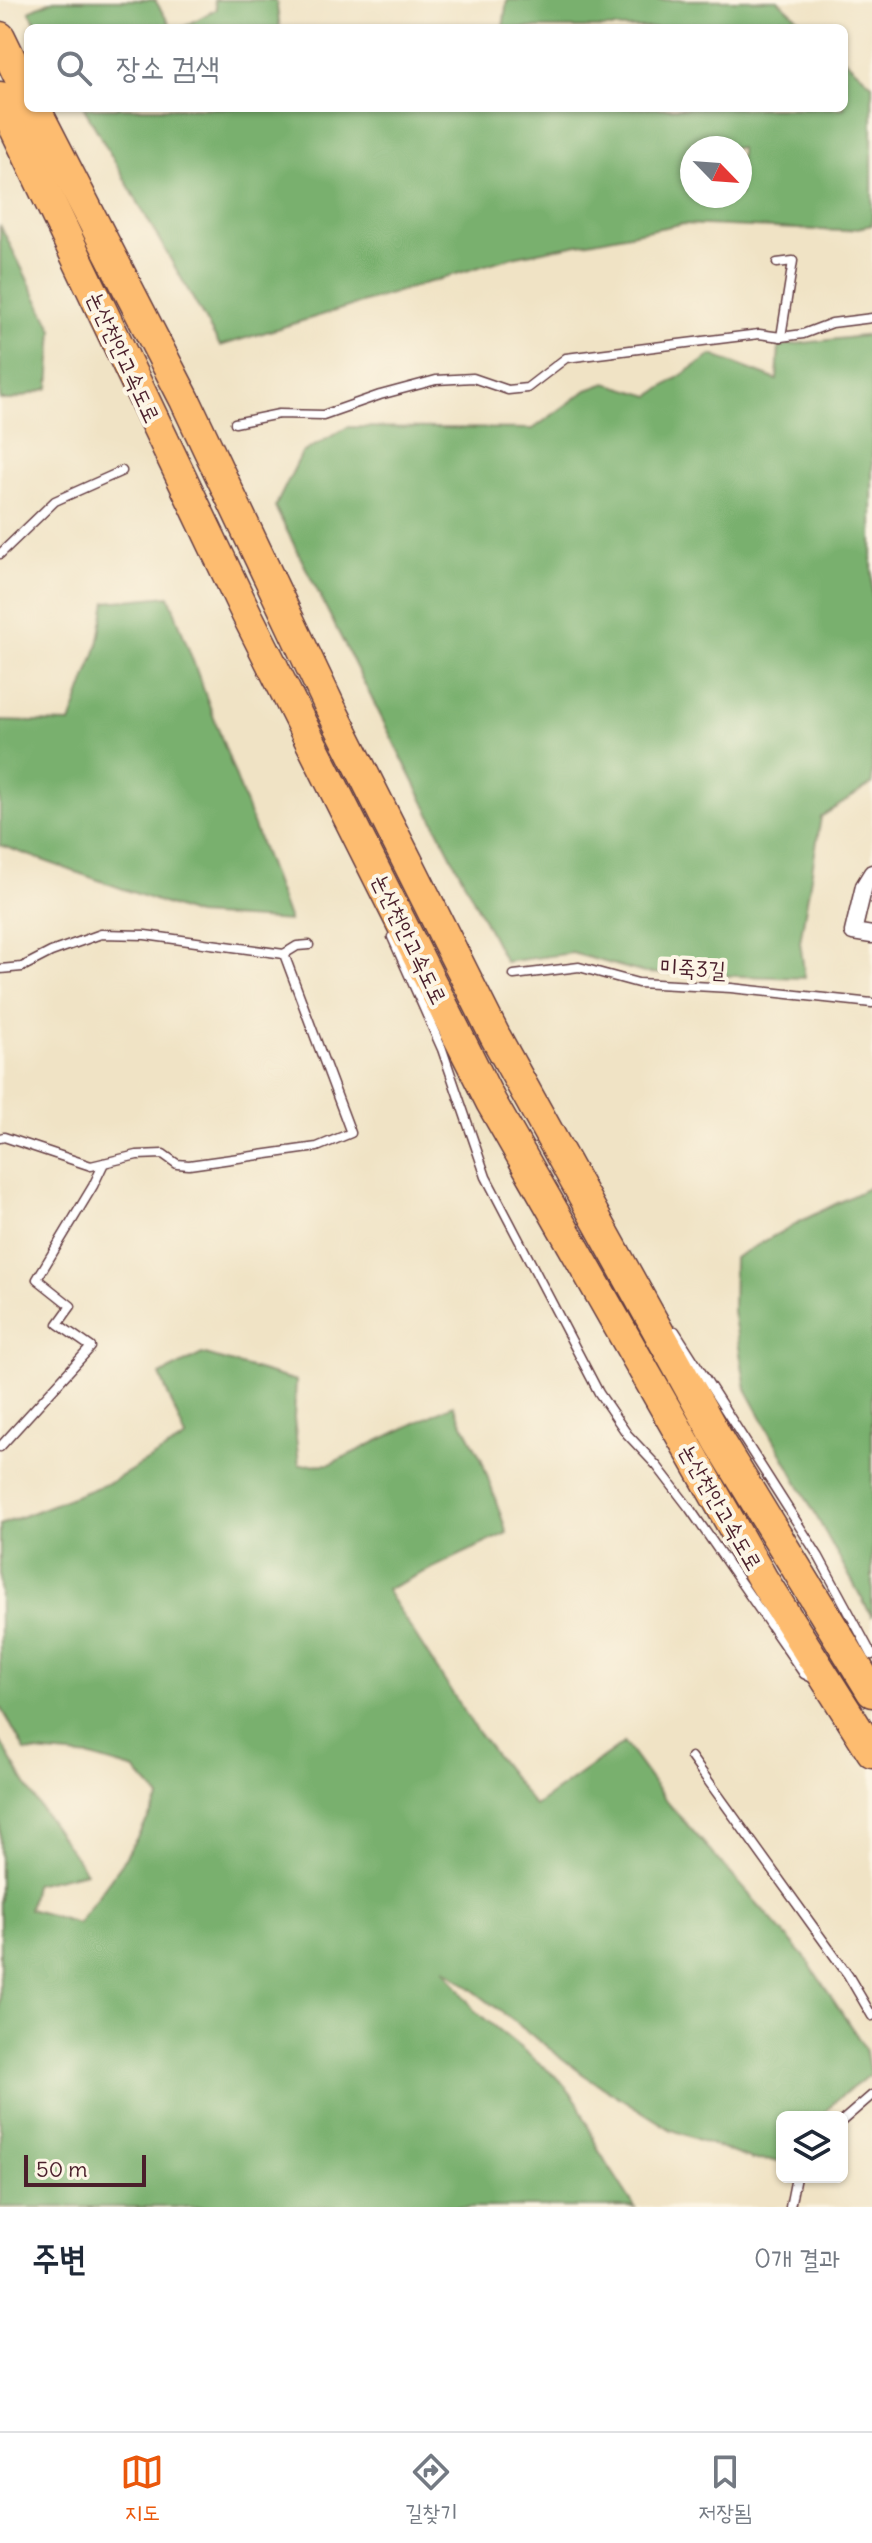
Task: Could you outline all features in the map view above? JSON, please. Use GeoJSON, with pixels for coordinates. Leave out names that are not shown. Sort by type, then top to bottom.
{"type":"FeatureCollection","features":[{"type":"Feature","properties":{"kind":"highway","name":"논산천안고속도로"},"geometry":{"type":"LineString","coordinates":[[0,37],[17,103],[247,615],[358,847],[499,1116],[746,1551],[872,1752]]}},
{"type":"Feature","properties":{"kind":"highway","name":"논산천안고속도로"},"geometry":{"type":"LineString","coordinates":[[17,103],[185,400],[331,709],[495,1036],[720,1443],[872,1692]]}},
{"type":"Feature","properties":{"kind":"street"},"geometry":{"type":"LineString","coordinates":[[872,873],[864,886],[853,932],[872,935]]}},
{"type":"Feature","properties":{"kind":"lane"},"geometry":{"type":"LineString","coordinates":[[777,263],[793,261],[781,337]]}},
{"type":"Feature","properties":{"kind":"lane"},"geometry":{"type":"LineString","coordinates":[[235,423],[279,414],[323,415],[436,380],[473,378],[508,390],[527,388],[566,358],[759,334],[781,337],[803,334],[832,323],[872,318]]}},
{"type":"Feature","properties":{"kind":"lane"},"geometry":{"type":"LineString","coordinates":[[0,554],[55,501],[98,479],[122,471]]}},
{"type":"Feature","properties":{"kind":"lane"},"geometry":{"type":"LineString","coordinates":[[389,931],[442,1049],[486,1177],[599,1393],[627,1434],[690,1509],[804,1674],[833,1692]]}},
{"type":"Feature","properties":{"kind":"lane"},"geometry":{"type":"LineString","coordinates":[[0,969],[22,967],[51,952],[101,934],[145,935],[284,954],[297,946],[309,945]]}},
{"type":"Feature","properties":{"kind":"lane"},"geometry":{"type":"LineString","coordinates":[[0,1138],[91,1166],[137,1155],[163,1154],[177,1164],[189,1165],[317,1147],[351,1133],[284,954]]}},
{"type":"Feature","properties":{"kind":"lane","name":"미죽3길"},"geometry":{"type":"LineString","coordinates":[[514,975],[579,967],[638,983],[731,988],[872,1003]]}},
{"type":"Feature","properties":{"kind":"lane"},"geometry":{"type":"LineString","coordinates":[[0,1447],[91,1347],[58,1324],[71,1306],[37,1279],[104,1163]]}},
{"type":"Feature","properties":{"kind":"lane"},"geometry":{"type":"LineString","coordinates":[[567,1168],[592,1191]]}},
{"type":"Feature","properties":{"kind":"lane"},"geometry":{"type":"LineString","coordinates":[[670,1323],[819,1557],[872,1655]]}},
{"type":"Feature","properties":{"kind":"lane"},"geometry":{"type":"LineString","coordinates":[[691,1757],[848,1975],[872,2016]]}},
{"type":"Feature","properties":{"kind":"lane"},"geometry":{"type":"LineString","coordinates":[[848,2116],[872,2095]]}},
{"type":"Feature","properties":{"kind":"lane"},"geometry":{"type":"LineString","coordinates":[[790,2207],[795,2183]]}},
{"type":"Feature","properties":{"kind":"green space"},"geometry":{"type":"Polygon","coordinates":[[[54,0],[155,0],[170,24],[37,24],[29,11],[54,0]]]}},
{"type":"Feature","properties":{"kind":"green space"},"geometry":{"type":"Polygon","coordinates":[[[214,0],[276,0],[279,24],[189,24],[216,9],[214,0]]]}},
{"type":"Feature","properties":{"kind":"green space"},"geometry":{"type":"Polygon","coordinates":[[[507,0],[778,0],[805,24],[504,24],[507,0]]]}},
{"type":"Feature","properties":{"kind":"green space"},"geometry":{"type":"Polygon","coordinates":[[[848,63],[872,84],[872,225],[843,231],[681,224],[512,257],[220,346],[86,112],[848,112],[848,63]]]}},
{"type":"Feature","properties":{"kind":"green space"},"geometry":{"type":"Polygon","coordinates":[[[0,225],[53,330],[49,388],[12,400],[0,400],[0,225]]]}},
{"type":"Feature","properties":{"kind":"green space"},"geometry":{"type":"Polygon","coordinates":[[[872,335],[872,784],[821,817],[800,942],[805,978],[644,973],[572,953],[505,962],[275,507],[302,453],[348,427],[533,429],[587,390],[606,383],[650,396],[712,355],[777,380],[779,346],[872,335]]]}},
{"type":"Feature","properties":{"kind":"green space"},"geometry":{"type":"Polygon","coordinates":[[[169,596],[289,921],[196,915],[0,845],[0,721],[70,723],[98,645],[106,602],[169,596]]]}},
{"type":"Feature","properties":{"kind":"green space"},"geometry":{"type":"Polygon","coordinates":[[[872,1186],[872,1617],[746,1389],[733,1311],[734,1258],[872,1186]]]}},
{"type":"Feature","properties":{"kind":"green space"},"geometry":{"type":"Polygon","coordinates":[[[202,1354],[296,1381],[294,1418],[299,1465],[330,1464],[453,1405],[481,1458],[507,1533],[386,1590],[476,1730],[535,1806],[624,1743],[667,1802],[804,1956],[865,2048],[870,2075],[837,2099],[826,2111],[776,2111],[776,2161],[752,2160],[670,2129],[584,2075],[444,1968],[474,2010],[560,2080],[577,2101],[599,2151],[635,2207],[0,2207],[0,1741],[39,1806],[86,1872],[34,1884],[29,1909],[78,1923],[122,1863],[160,1798],[135,1770],[91,1757],[25,1751],[0,1705],[0,1525],[111,1482],[186,1438],[160,1375],[202,1354]]]}}]}
